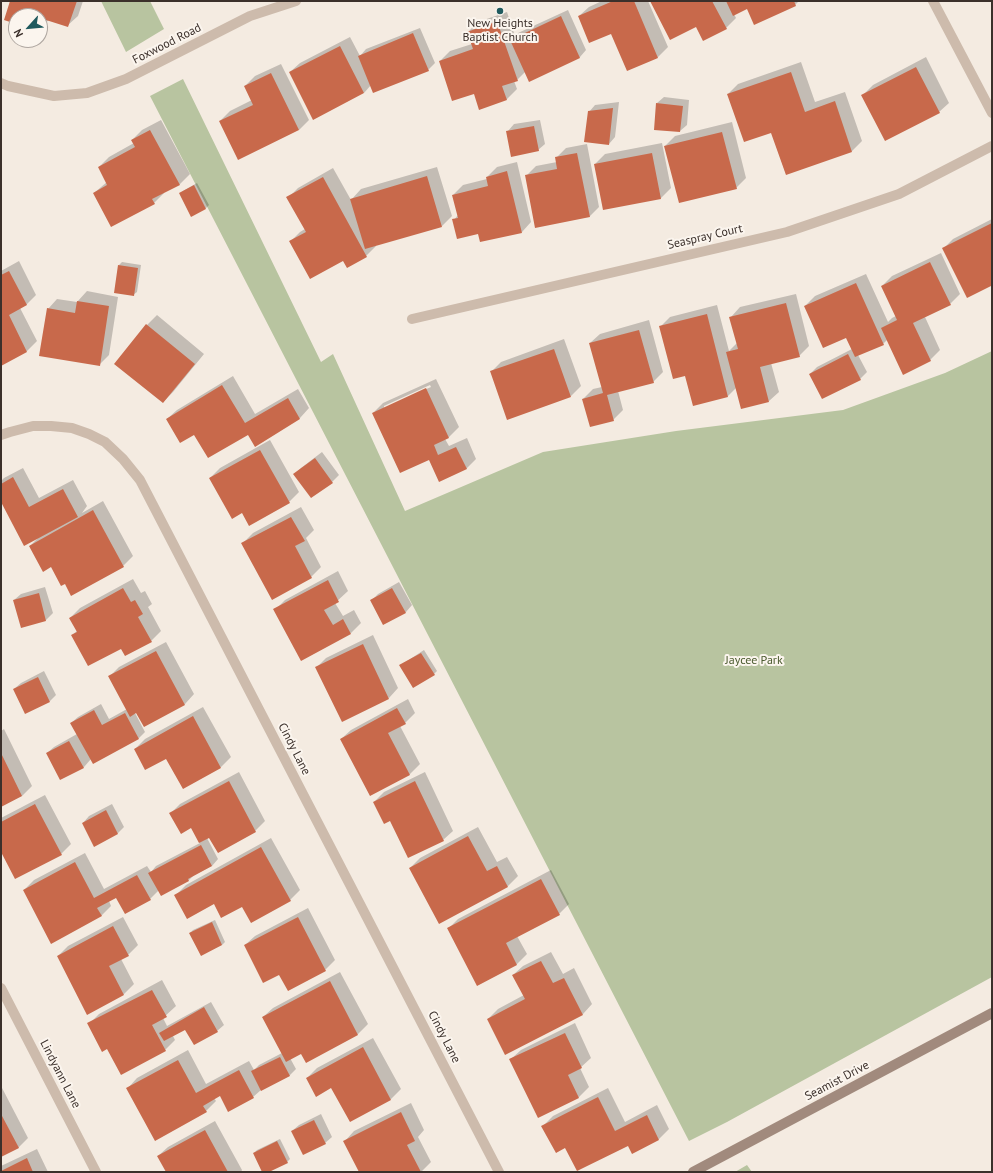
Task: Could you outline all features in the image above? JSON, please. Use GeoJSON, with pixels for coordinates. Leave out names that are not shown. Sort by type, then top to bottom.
{"type":"FeatureCollection","features":[{"type":"Feature","properties":{"kind":"street","name":"Foxwood Road"},"geometry":{"type":"LineString","coordinates":[[1,83],[8,86],[54,96],[87,93],[126,80],[250,16],[296,1]]}},
{"type":"Feature","properties":{"kind":"street"},"geometry":{"type":"LineString","coordinates":[[933,1],[992,113]]}},
{"type":"Feature","properties":{"kind":"street","name":"Seaspray Court"},"geometry":{"type":"LineString","coordinates":[[412,319],[787,232],[899,194],[992,146]]}},
{"type":"Feature","properties":{"kind":"street","name":"Cindy Lane"},"geometry":{"type":"LineString","coordinates":[[1,435],[33,426],[72,428],[105,442],[123,459],[140,480],[500,1172]]}},
{"type":"Feature","properties":{"kind":"street","name":"Lindyann Lane"},"geometry":{"type":"LineString","coordinates":[[1,988],[96,1172]]}},
{"type":"Feature","properties":{"kind":"street","name":"Seamist Drive"},"geometry":{"type":"LineString","coordinates":[[693,1172],[992,1013]]}},
{"type":"Feature","properties":{"kind":"green space"},"geometry":{"type":"Polygon","coordinates":[[[101,1],[150,1],[164,29],[126,52],[101,1]]]}},
{"type":"Feature","properties":{"kind":"green space","name":"Jaycee Park"},"geometry":{"type":"Polygon","coordinates":[[[183,79],[321,362],[333,354],[405,511],[543,452],[676,431],[843,410],[945,373],[992,351],[992,977],[727,1122],[689,1141],[150,96],[183,79]]]}},
{"type":"Feature","properties":{"kind":"green space"},"geometry":{"type":"Polygon","coordinates":[[[747,1165],[752,1172],[735,1172],[747,1165]]]}},
{"type":"Feature","properties":{"kind":"building"},"geometry":{"type":"Polygon","coordinates":[[[10,1],[77,1],[68,27],[48,21],[48,8],[8,8],[8,21],[4,20],[10,1]]]}},
{"type":"Feature","properties":{"kind":"building"},"geometry":{"type":"Polygon","coordinates":[[[613,1],[634,1],[658,58],[627,71],[611,34],[589,43],[578,16],[613,1]]]}},
{"type":"Feature","properties":{"kind":"building"},"geometry":{"type":"Polygon","coordinates":[[[650,1],[712,1],[727,29],[703,41],[696,27],[670,40],[650,1]]]}},
{"type":"Feature","properties":{"kind":"building"},"geometry":{"type":"Polygon","coordinates":[[[726,1],[794,1],[796,6],[754,25],[747,9],[733,16],[726,1]]]}},
{"type":"Feature","properties":{"kind":"building"},"geometry":{"type":"Polygon","coordinates":[[[561,16],[580,58],[529,82],[510,40],[561,16]]]}},
{"type":"Feature","properties":{"kind":"building"},"geometry":{"type":"Polygon","coordinates":[[[497,21],[518,81],[502,86],[507,100],[479,110],[474,94],[452,101],[439,61],[473,49],[467,32],[497,21]]]}},
{"type":"Feature","properties":{"kind":"building"},"geometry":{"type":"Polygon","coordinates":[[[413,33],[429,71],[373,93],[358,56],[413,33]]]}},
{"type":"Feature","properties":{"kind":"building"},"geometry":{"type":"Polygon","coordinates":[[[340,46],[364,93],[313,120],[289,72],[340,46]]]}},
{"type":"Feature","properties":{"kind":"building"},"geometry":{"type":"Polygon","coordinates":[[[916,67],[940,113],[885,141],[861,95],[916,67]]]}},
{"type":"Feature","properties":{"kind":"building"},"geometry":{"type":"Polygon","coordinates":[[[791,72],[805,112],[835,101],[852,152],[786,175],[771,133],[744,142],[727,94],[791,72]]]}},
{"type":"Feature","properties":{"kind":"building"},"geometry":{"type":"Polygon","coordinates":[[[271,73],[299,130],[238,160],[219,121],[253,105],[244,86],[271,73]]]}},
{"type":"Feature","properties":{"kind":"building"},"geometry":{"type":"Polygon","coordinates":[[[656,103],[683,106],[680,132],[654,130],[656,103]]]}},
{"type":"Feature","properties":{"kind":"building"},"geometry":{"type":"Polygon","coordinates":[[[613,108],[609,145],[584,142],[588,111],[613,108]]]}},
{"type":"Feature","properties":{"kind":"building"},"geometry":{"type":"Polygon","coordinates":[[[534,126],[539,151],[511,157],[506,131],[534,126]]]}},
{"type":"Feature","properties":{"kind":"building"},"geometry":{"type":"Polygon","coordinates":[[[150,130],[180,185],[152,199],[155,204],[111,227],[93,193],[107,185],[98,167],[135,147],[131,140],[150,130]]]}},
{"type":"Feature","properties":{"kind":"building"},"geometry":{"type":"Polygon","coordinates":[[[722,132],[737,189],[679,203],[664,146],[722,132]]]}},
{"type":"Feature","properties":{"kind":"building"},"geometry":{"type":"Polygon","coordinates":[[[577,153],[590,217],[535,228],[525,175],[557,169],[555,157],[577,153]]]}},
{"type":"Feature","properties":{"kind":"building"},"geometry":{"type":"Polygon","coordinates":[[[652,153],[661,199],[603,210],[594,164],[652,153]]]}},
{"type":"Feature","properties":{"kind":"building"},"geometry":{"type":"Polygon","coordinates":[[[507,171],[522,233],[480,242],[478,234],[457,239],[452,219],[458,218],[452,195],[488,186],[486,177],[507,171]]]}},
{"type":"Feature","properties":{"kind":"building"},"geometry":{"type":"Polygon","coordinates":[[[427,176],[442,227],[365,249],[350,199],[427,176]]]}},
{"type":"Feature","properties":{"kind":"building"},"geometry":{"type":"Polygon","coordinates":[[[323,177],[367,257],[347,268],[343,261],[310,279],[289,241],[306,232],[286,197],[323,177]]]}},
{"type":"Feature","properties":{"kind":"building"},"geometry":{"type":"Polygon","coordinates":[[[194,185],[206,209],[191,217],[179,193],[194,185]]]}},
{"type":"Feature","properties":{"kind":"building"},"geometry":{"type":"Polygon","coordinates":[[[992,223],[992,288],[991,286],[967,298],[942,248],[992,223]]]}},
{"type":"Feature","properties":{"kind":"building"},"geometry":{"type":"Polygon","coordinates":[[[930,262],[951,305],[913,323],[931,361],[903,375],[881,328],[897,320],[881,286],[930,262]]]}},
{"type":"Feature","properties":{"kind":"building"},"geometry":{"type":"Polygon","coordinates":[[[118,265],[138,268],[134,296],[114,293],[118,265]]]}},
{"type":"Feature","properties":{"kind":"building"},"geometry":{"type":"Polygon","coordinates":[[[9,271],[27,305],[9,315],[27,352],[1,366],[1,275],[9,271]]]}},
{"type":"Feature","properties":{"kind":"building"},"geometry":{"type":"Polygon","coordinates":[[[856,283],[884,345],[855,357],[846,338],[823,348],[804,306],[856,283]]]}},
{"type":"Feature","properties":{"kind":"building"},"geometry":{"type":"Polygon","coordinates":[[[77,301],[109,306],[100,366],[39,356],[47,308],[75,313],[77,301]]]}},
{"type":"Feature","properties":{"kind":"building"},"geometry":{"type":"Polygon","coordinates":[[[786,303],[800,357],[760,367],[769,402],[741,409],[726,352],[738,349],[729,317],[786,303]]]}},
{"type":"Feature","properties":{"kind":"building"},"geometry":{"type":"Polygon","coordinates":[[[707,314],[728,397],[693,406],[685,376],[673,379],[659,326],[707,314]]]}},
{"type":"Feature","properties":{"kind":"building"},"geometry":{"type":"Polygon","coordinates":[[[146,324],[195,364],[163,403],[114,364],[146,324]]]}},
{"type":"Feature","properties":{"kind":"building"},"geometry":{"type":"Polygon","coordinates":[[[639,330],[654,383],[607,395],[614,421],[590,427],[582,399],[603,393],[589,343],[639,330]]]}},
{"type":"Feature","properties":{"kind":"building"},"geometry":{"type":"Polygon","coordinates":[[[554,349],[571,397],[507,420],[490,371],[554,349]]]}},
{"type":"Feature","properties":{"kind":"building"},"geometry":{"type":"Polygon","coordinates":[[[848,354],[861,380],[822,399],[809,374],[848,354]]]}},
{"type":"Feature","properties":{"kind":"building"},"geometry":{"type":"Polygon","coordinates":[[[222,385],[245,423],[288,398],[300,419],[255,447],[248,435],[208,458],[194,435],[180,443],[166,419],[222,385]]]}},
{"type":"Feature","properties":{"kind":"building"},"geometry":{"type":"Polygon","coordinates":[[[426,388],[449,438],[434,445],[438,455],[456,447],[467,469],[439,482],[429,460],[400,473],[372,413],[426,388]]]}},
{"type":"Feature","properties":{"kind":"building"},"geometry":{"type":"Polygon","coordinates":[[[260,450],[290,503],[249,526],[242,513],[232,519],[209,478],[260,450]]]}},
{"type":"Feature","properties":{"kind":"building"},"geometry":{"type":"Polygon","coordinates":[[[315,458],[333,483],[311,498],[293,474],[315,458]]]}},
{"type":"Feature","properties":{"kind":"building"},"geometry":{"type":"Polygon","coordinates":[[[13,477],[29,507],[63,489],[78,517],[24,546],[1,502],[1,484],[13,477]]]}},
{"type":"Feature","properties":{"kind":"building"},"geometry":{"type":"Polygon","coordinates":[[[93,510],[124,567],[71,596],[65,584],[61,586],[51,567],[43,572],[29,546],[93,510]]]}},
{"type":"Feature","properties":{"kind":"building"},"geometry":{"type":"Polygon","coordinates":[[[291,517],[305,541],[295,546],[312,578],[272,600],[241,543],[291,517]]]}},
{"type":"Feature","properties":{"kind":"building"},"geometry":{"type":"Polygon","coordinates":[[[328,580],[339,602],[324,610],[333,625],[343,619],[351,634],[301,661],[273,609],[328,580]]]}},
{"type":"Feature","properties":{"kind":"building"},"geometry":{"type":"Polygon","coordinates":[[[123,588],[131,602],[135,600],[143,614],[138,617],[152,642],[125,656],[121,649],[88,666],[71,635],[77,632],[69,618],[123,588]]]}},
{"type":"Feature","properties":{"kind":"building"},"geometry":{"type":"Polygon","coordinates":[[[392,588],[406,613],[383,625],[370,600],[392,588]]]}},
{"type":"Feature","properties":{"kind":"building"},"geometry":{"type":"Polygon","coordinates":[[[39,593],[46,621],[21,628],[13,600],[39,593]]]}},
{"type":"Feature","properties":{"kind":"building"},"geometry":{"type":"Polygon","coordinates":[[[363,644],[389,699],[342,722],[315,667],[363,644]]]}},
{"type":"Feature","properties":{"kind":"building"},"geometry":{"type":"Polygon","coordinates":[[[156,651],[185,705],[144,727],[136,713],[130,717],[108,676],[156,651]]]}},
{"type":"Feature","properties":{"kind":"building"},"geometry":{"type":"Polygon","coordinates":[[[421,653],[435,675],[413,688],[399,665],[421,653]]]}},
{"type":"Feature","properties":{"kind":"building"},"geometry":{"type":"Polygon","coordinates":[[[38,677],[50,702],[25,714],[13,689],[38,677]]]}},
{"type":"Feature","properties":{"kind":"building"},"geometry":{"type":"Polygon","coordinates":[[[397,708],[406,724],[388,733],[410,775],[370,796],[340,739],[397,708]]]}},
{"type":"Feature","properties":{"kind":"building"},"geometry":{"type":"Polygon","coordinates":[[[94,710],[102,725],[125,713],[139,739],[93,764],[70,723],[94,710]]]}},
{"type":"Feature","properties":{"kind":"building"},"geometry":{"type":"Polygon","coordinates":[[[193,716],[221,768],[183,789],[166,759],[145,770],[134,749],[193,716]]]}},
{"type":"Feature","properties":{"kind":"building"},"geometry":{"type":"Polygon","coordinates":[[[69,741],[84,768],[60,780],[46,753],[69,741]]]}},
{"type":"Feature","properties":{"kind":"building"},"geometry":{"type":"Polygon","coordinates":[[[1,753],[22,796],[1,807],[1,753]]]}},
{"type":"Feature","properties":{"kind":"building"},"geometry":{"type":"Polygon","coordinates":[[[229,781],[256,832],[218,853],[209,838],[199,843],[191,828],[181,834],[169,813],[229,781]]]}},
{"type":"Feature","properties":{"kind":"building"},"geometry":{"type":"Polygon","coordinates":[[[415,781],[444,841],[408,858],[390,821],[384,824],[373,802],[415,781]]]}},
{"type":"Feature","properties":{"kind":"building"},"geometry":{"type":"Polygon","coordinates":[[[35,804],[62,855],[15,879],[1,852],[1,822],[35,804]]]}},
{"type":"Feature","properties":{"kind":"building"},"geometry":{"type":"Polygon","coordinates":[[[106,810],[118,834],[94,847],[82,823],[106,810]]]}},
{"type":"Feature","properties":{"kind":"building"},"geometry":{"type":"Polygon","coordinates":[[[468,836],[487,871],[497,866],[508,887],[439,924],[409,868],[468,836]]]}},
{"type":"Feature","properties":{"kind":"building"},"geometry":{"type":"Polygon","coordinates":[[[201,845],[212,866],[188,879],[189,881],[161,896],[148,873],[201,845]]]}},
{"type":"Feature","properties":{"kind":"building"},"geometry":{"type":"Polygon","coordinates":[[[261,847],[291,901],[251,923],[242,907],[221,918],[214,904],[187,919],[174,895],[261,847]]]}},
{"type":"Feature","properties":{"kind":"building"},"geometry":{"type":"Polygon","coordinates":[[[75,862],[94,898],[137,875],[151,900],[125,914],[116,898],[97,908],[102,916],[51,944],[23,890],[75,862]]]}},
{"type":"Feature","properties":{"kind":"building"},"geometry":{"type":"Polygon","coordinates":[[[541,879],[560,915],[506,943],[517,965],[477,986],[447,928],[541,879]]]}},
{"type":"Feature","properties":{"kind":"building"},"geometry":{"type":"Polygon","coordinates":[[[298,917],[326,971],[288,991],[279,975],[263,983],[244,945],[298,917]]]}},
{"type":"Feature","properties":{"kind":"building"},"geometry":{"type":"Polygon","coordinates":[[[212,922],[222,945],[201,956],[189,933],[212,922]]]}},
{"type":"Feature","properties":{"kind":"building"},"geometry":{"type":"Polygon","coordinates":[[[113,926],[129,956],[109,966],[124,995],[87,1015],[57,956],[113,926]]]}},
{"type":"Feature","properties":{"kind":"building"},"geometry":{"type":"Polygon","coordinates":[[[541,961],[553,983],[564,978],[583,1015],[505,1055],[487,1019],[525,999],[512,975],[541,961]]]}},
{"type":"Feature","properties":{"kind":"building"},"geometry":{"type":"Polygon","coordinates":[[[330,981],[358,1035],[306,1063],[301,1054],[286,1062],[262,1017],[330,981]]]}},
{"type":"Feature","properties":{"kind":"building"},"geometry":{"type":"Polygon","coordinates":[[[152,990],[167,1017],[152,1025],[166,1051],[121,1075],[107,1049],[102,1052],[87,1023],[152,990]]]}},
{"type":"Feature","properties":{"kind":"building"},"geometry":{"type":"Polygon","coordinates":[[[204,1007],[218,1032],[194,1045],[185,1030],[164,1041],[159,1033],[204,1007]]]}},
{"type":"Feature","properties":{"kind":"building"},"geometry":{"type":"Polygon","coordinates":[[[565,1033],[582,1068],[568,1075],[579,1098],[538,1118],[509,1059],[565,1033]]]}},
{"type":"Feature","properties":{"kind":"building"},"geometry":{"type":"Polygon","coordinates":[[[363,1047],[391,1100],[350,1122],[331,1088],[316,1097],[306,1078],[363,1047]]]}},
{"type":"Feature","properties":{"kind":"building"},"geometry":{"type":"Polygon","coordinates":[[[280,1057],[290,1076],[261,1091],[251,1071],[280,1057]]]}},
{"type":"Feature","properties":{"kind":"building"},"geometry":{"type":"Polygon","coordinates":[[[178,1060],[196,1093],[239,1070],[254,1098],[228,1112],[220,1096],[203,1106],[207,1112],[155,1141],[126,1088],[178,1060]]]}},
{"type":"Feature","properties":{"kind":"building"},"geometry":{"type":"Polygon","coordinates":[[[598,1097],[615,1131],[647,1115],[659,1140],[632,1154],[628,1146],[577,1171],[565,1148],[556,1153],[541,1126],[598,1097]]]}},
{"type":"Feature","properties":{"kind":"building"},"geometry":{"type":"Polygon","coordinates":[[[401,1112],[415,1141],[407,1145],[421,1172],[359,1172],[343,1141],[401,1112]]]}},
{"type":"Feature","properties":{"kind":"building"},"geometry":{"type":"Polygon","coordinates":[[[1,1114],[19,1148],[1,1157],[1,1114]]]}},
{"type":"Feature","properties":{"kind":"building"},"geometry":{"type":"Polygon","coordinates":[[[314,1120],[326,1144],[303,1155],[291,1131],[314,1120]]]}},
{"type":"Feature","properties":{"kind":"building"},"geometry":{"type":"Polygon","coordinates":[[[205,1130],[228,1172],[166,1172],[157,1156],[205,1130]]]}},
{"type":"Feature","properties":{"kind":"building"},"geometry":{"type":"Polygon","coordinates":[[[277,1141],[288,1163],[269,1172],[262,1172],[253,1153],[277,1141]]]}},
{"type":"Feature","properties":{"kind":"building"},"geometry":{"type":"Polygon","coordinates":[[[27,1158],[33,1172],[1,1172],[1,1171],[27,1158]]]}},
{"type":"Feature","properties":{"kind":"place","name":"New Heights Baptist Church"},"geometry":{"type":"Point","coordinates":[500,11]}}]}
